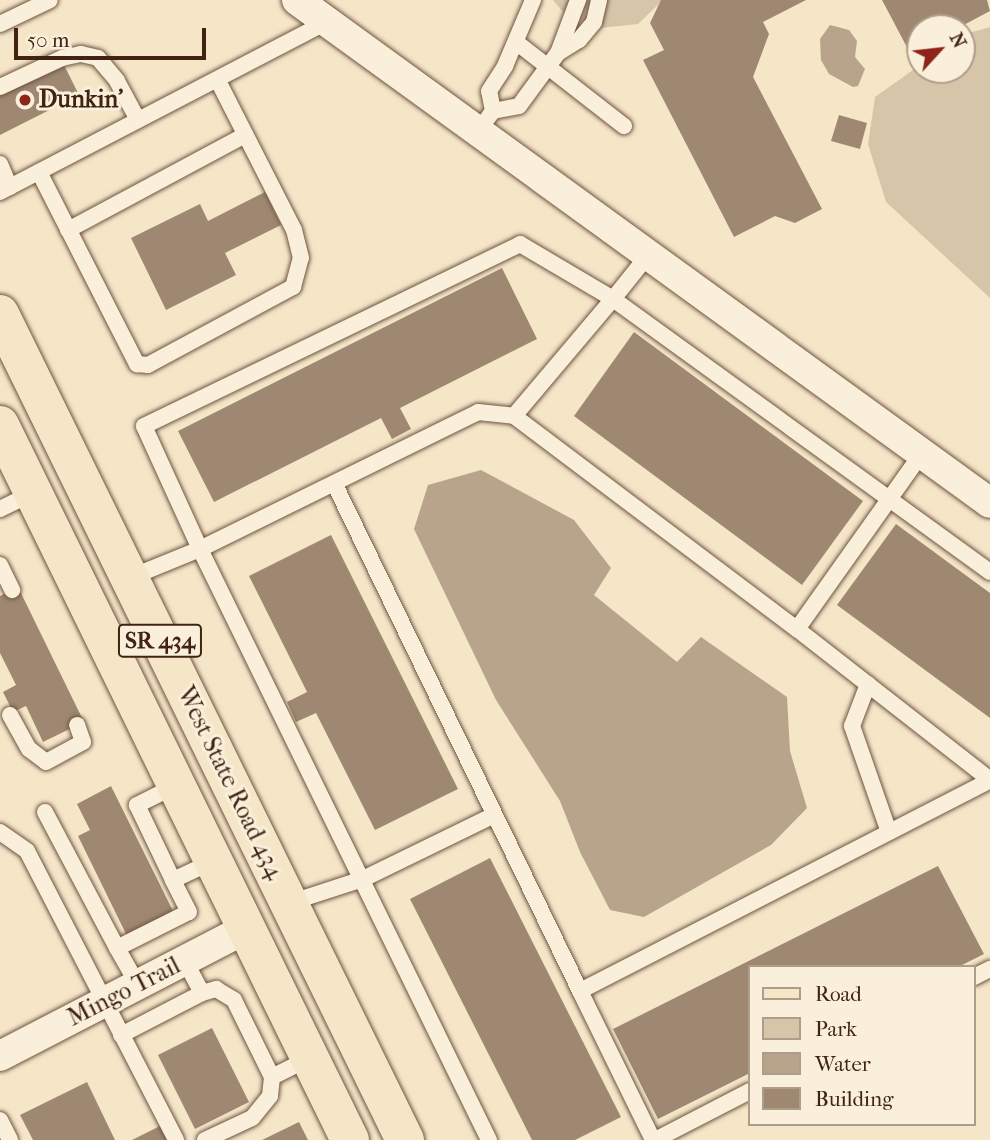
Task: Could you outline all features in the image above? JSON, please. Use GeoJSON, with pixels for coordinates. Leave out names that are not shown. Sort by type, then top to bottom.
{"type":"FeatureCollection","features":[{"type":"Feature","properties":{"kind":"main road","name":"West State Road 434"},"geometry":{"type":"LineString","coordinates":[[0,314],[405,1140]]}},
{"type":"Feature","properties":{"kind":"main road","name":"West State Road 434"},"geometry":{"type":"LineString","coordinates":[[0,425],[350,1140]]}},
{"type":"Feature","properties":{"kind":"main road"},"geometry":{"type":"LineString","coordinates":[[211,854],[253,886],[289,903]]}},
{"type":"Feature","properties":{"kind":"main road"},"geometry":{"type":"LineString","coordinates":[[247,929],[276,937],[321,969]]}},
{"type":"Feature","properties":{"kind":"street"},"geometry":{"type":"LineString","coordinates":[[297,0],[327,22],[486,121],[649,254],[990,503]]}},
{"type":"Feature","properties":{"kind":"street","name":"Mingo Trail"},"geometry":{"type":"LineString","coordinates":[[0,1056],[247,929]]}},
{"type":"Feature","properties":{"kind":"lane"},"geometry":{"type":"LineString","coordinates":[[0,24],[50,0]]}},
{"type":"Feature","properties":{"kind":"lane"},"geometry":{"type":"LineString","coordinates":[[486,121],[489,91],[516,42],[533,0]]}},
{"type":"Feature","properties":{"kind":"lane"},"geometry":{"type":"LineString","coordinates":[[554,60],[578,0]]}},
{"type":"Feature","properties":{"kind":"lane"},"geometry":{"type":"LineString","coordinates":[[486,121],[519,106],[554,60],[579,40],[594,22],[599,0]]}},
{"type":"Feature","properties":{"kind":"lane"},"geometry":{"type":"LineString","coordinates":[[0,164],[5,190],[327,22]]}},
{"type":"Feature","properties":{"kind":"lane"},"geometry":{"type":"LineString","coordinates":[[516,42],[554,60],[624,126]]}},
{"type":"Feature","properties":{"kind":"lane"},"geometry":{"type":"LineString","coordinates":[[0,87],[62,58],[81,54],[98,58],[117,81],[138,120]]}},
{"type":"Feature","properties":{"kind":"lane"},"geometry":{"type":"LineString","coordinates":[[39,172],[137,364],[148,365],[293,287],[301,258],[294,230],[217,79]]}},
{"type":"Feature","properties":{"kind":"lane"},"geometry":{"type":"LineString","coordinates":[[68,230],[246,135]]}},
{"type":"Feature","properties":{"kind":"lane"},"geometry":{"type":"LineString","coordinates":[[489,1140],[200,549],[144,426],[520,244],[613,299],[990,572]]}},
{"type":"Feature","properties":{"kind":"lane"},"geometry":{"type":"LineString","coordinates":[[514,416],[649,254]]}},
{"type":"Feature","properties":{"kind":"lane"},"geometry":{"type":"LineString","coordinates":[[129,578],[200,549],[335,485],[478,412],[514,416],[797,629],[990,780],[579,991]]}},
{"type":"Feature","properties":{"kind":"lane"},"geometry":{"type":"LineString","coordinates":[[797,629],[922,453]]}},
{"type":"Feature","properties":{"kind":"lane"},"geometry":{"type":"LineString","coordinates":[[335,485],[579,991],[654,1140],[748,1092]]}},
{"type":"Feature","properties":{"kind":"lane"},"geometry":{"type":"LineString","coordinates":[[0,509],[33,493]]}},
{"type":"Feature","properties":{"kind":"lane"},"geometry":{"type":"LineString","coordinates":[[0,565],[12,590]]}},
{"type":"Feature","properties":{"kind":"lane"},"geometry":{"type":"LineString","coordinates":[[868,684],[852,726],[889,832]]}},
{"type":"Feature","properties":{"kind":"lane"},"geometry":{"type":"LineString","coordinates":[[10,715],[29,749],[46,762],[83,742],[77,725]]}},
{"type":"Feature","properties":{"kind":"lane"},"geometry":{"type":"LineString","coordinates":[[117,948],[189,912],[137,806],[177,786]]}},
{"type":"Feature","properties":{"kind":"lane"},"geometry":{"type":"LineString","coordinates":[[46,812],[138,985]]}},
{"type":"Feature","properties":{"kind":"lane"},"geometry":{"type":"LineString","coordinates":[[289,903],[363,879],[494,815]]}},
{"type":"Feature","properties":{"kind":"lane"},"geometry":{"type":"LineString","coordinates":[[0,832],[27,851],[176,1140]]}},
{"type":"Feature","properties":{"kind":"lane"},"geometry":{"type":"LineString","coordinates":[[173,880],[211,854]]}},
{"type":"Feature","properties":{"kind":"lane"},"geometry":{"type":"LineString","coordinates":[[185,961],[202,993]]}},
{"type":"Feature","properties":{"kind":"lane"},"geometry":{"type":"LineString","coordinates":[[121,1035],[202,993],[216,989],[234,1000],[272,1077],[270,1096],[252,1118],[205,1140]]}},
{"type":"Feature","properties":{"kind":"lane"},"geometry":{"type":"LineString","coordinates":[[272,1077],[310,1058]]}},
{"type":"Feature","properties":{"kind":"lane"},"geometry":{"type":"LineString","coordinates":[[0,1120],[10,1140]]}},
{"type":"Feature","properties":{"kind":"green space"},"geometry":{"type":"Polygon","coordinates":[[[553,0],[663,0],[638,24],[600,28],[562,11],[553,0]]]}},
{"type":"Feature","properties":{"kind":"green space"},"geometry":{"type":"Polygon","coordinates":[[[990,27],[990,298],[886,202],[868,144],[875,97],[906,75],[906,84],[976,84],[976,31],[990,27]]]}},
{"type":"Feature","properties":{"kind":"water"},"geometry":{"type":"Polygon","coordinates":[[[830,25],[849,30],[857,41],[855,57],[865,69],[858,86],[853,87],[829,74],[821,60],[820,39],[830,25]]]}},
{"type":"Feature","properties":{"kind":"water"},"geometry":{"type":"Polygon","coordinates":[[[481,470],[574,520],[611,568],[594,595],[677,662],[701,637],[787,697],[790,751],[807,808],[771,845],[644,917],[610,910],[580,852],[560,801],[496,700],[414,529],[428,485],[481,470]]]}},
{"type":"Feature","properties":{"kind":"building"},"geometry":{"type":"Polygon","coordinates":[[[661,0],[806,0],[763,22],[769,34],[753,77],[822,209],[795,223],[775,216],[734,237],[643,60],[664,50],[650,23],[661,0]]]}},
{"type":"Feature","properties":{"kind":"building"},"geometry":{"type":"Polygon","coordinates":[[[882,0],[987,0],[990,11],[976,18],[976,14],[906,14],[906,45],[882,0]]]}},
{"type":"Feature","properties":{"kind":"building"},"geometry":{"type":"Polygon","coordinates":[[[62,61],[79,95],[0,135],[0,93],[62,61]]]}},
{"type":"Feature","properties":{"kind":"building"},"geometry":{"type":"Polygon","coordinates":[[[839,115],[867,123],[860,149],[831,141],[839,115]]]}},
{"type":"Feature","properties":{"kind":"building"},"geometry":{"type":"Polygon","coordinates":[[[265,192],[281,225],[225,253],[236,275],[166,310],[131,238],[200,204],[208,221],[265,192]]]}},
{"type":"Feature","properties":{"kind":"building"},"geometry":{"type":"Polygon","coordinates":[[[502,268],[537,339],[400,408],[411,429],[392,439],[381,418],[214,502],[178,431],[502,268]]]}},
{"type":"Feature","properties":{"kind":"building"},"geometry":{"type":"Polygon","coordinates":[[[634,332],[863,501],[802,585],[574,416],[634,332]]]}},
{"type":"Feature","properties":{"kind":"building"},"geometry":{"type":"Polygon","coordinates":[[[896,524],[990,593],[990,718],[837,605],[896,524]]]}},
{"type":"Feature","properties":{"kind":"building"},"geometry":{"type":"Polygon","coordinates":[[[331,535],[458,789],[375,830],[316,713],[296,722],[287,702],[307,692],[249,576],[331,535]]]}},
{"type":"Feature","properties":{"kind":"building"},"geometry":{"type":"Polygon","coordinates":[[[18,587],[84,722],[43,742],[26,706],[13,712],[3,692],[16,685],[0,653],[0,596],[18,587]]]}},
{"type":"Feature","properties":{"kind":"building"},"geometry":{"type":"Polygon","coordinates":[[[111,786],[174,913],[127,936],[78,836],[90,830],[77,804],[111,786]]]}},
{"type":"Feature","properties":{"kind":"building"},"geometry":{"type":"Polygon","coordinates":[[[490,858],[621,1117],[575,1140],[532,1140],[410,899],[490,858]]]}},
{"type":"Feature","properties":{"kind":"building"},"geometry":{"type":"Polygon","coordinates":[[[938,866],[984,954],[962,965],[748,965],[748,1074],[658,1119],[613,1029],[938,866]]]}},
{"type":"Feature","properties":{"kind":"building"},"geometry":{"type":"Polygon","coordinates":[[[212,1028],[249,1102],[195,1129],[158,1055],[212,1028]]]}},
{"type":"Feature","properties":{"kind":"building"},"geometry":{"type":"Polygon","coordinates":[[[87,1082],[115,1140],[33,1140],[20,1115],[87,1082]]]}},
{"type":"Feature","properties":{"kind":"building"},"geometry":{"type":"Polygon","coordinates":[[[299,1122],[308,1140],[262,1140],[299,1122]]]}},
{"type":"Feature","properties":{"kind":"building"},"geometry":{"type":"Polygon","coordinates":[[[160,1126],[167,1140],[132,1140],[160,1126]]]}},
{"type":"Feature","properties":{"kind":"place","name":"Dunkin'"},"geometry":{"type":"Point","coordinates":[25,100]}}]}
